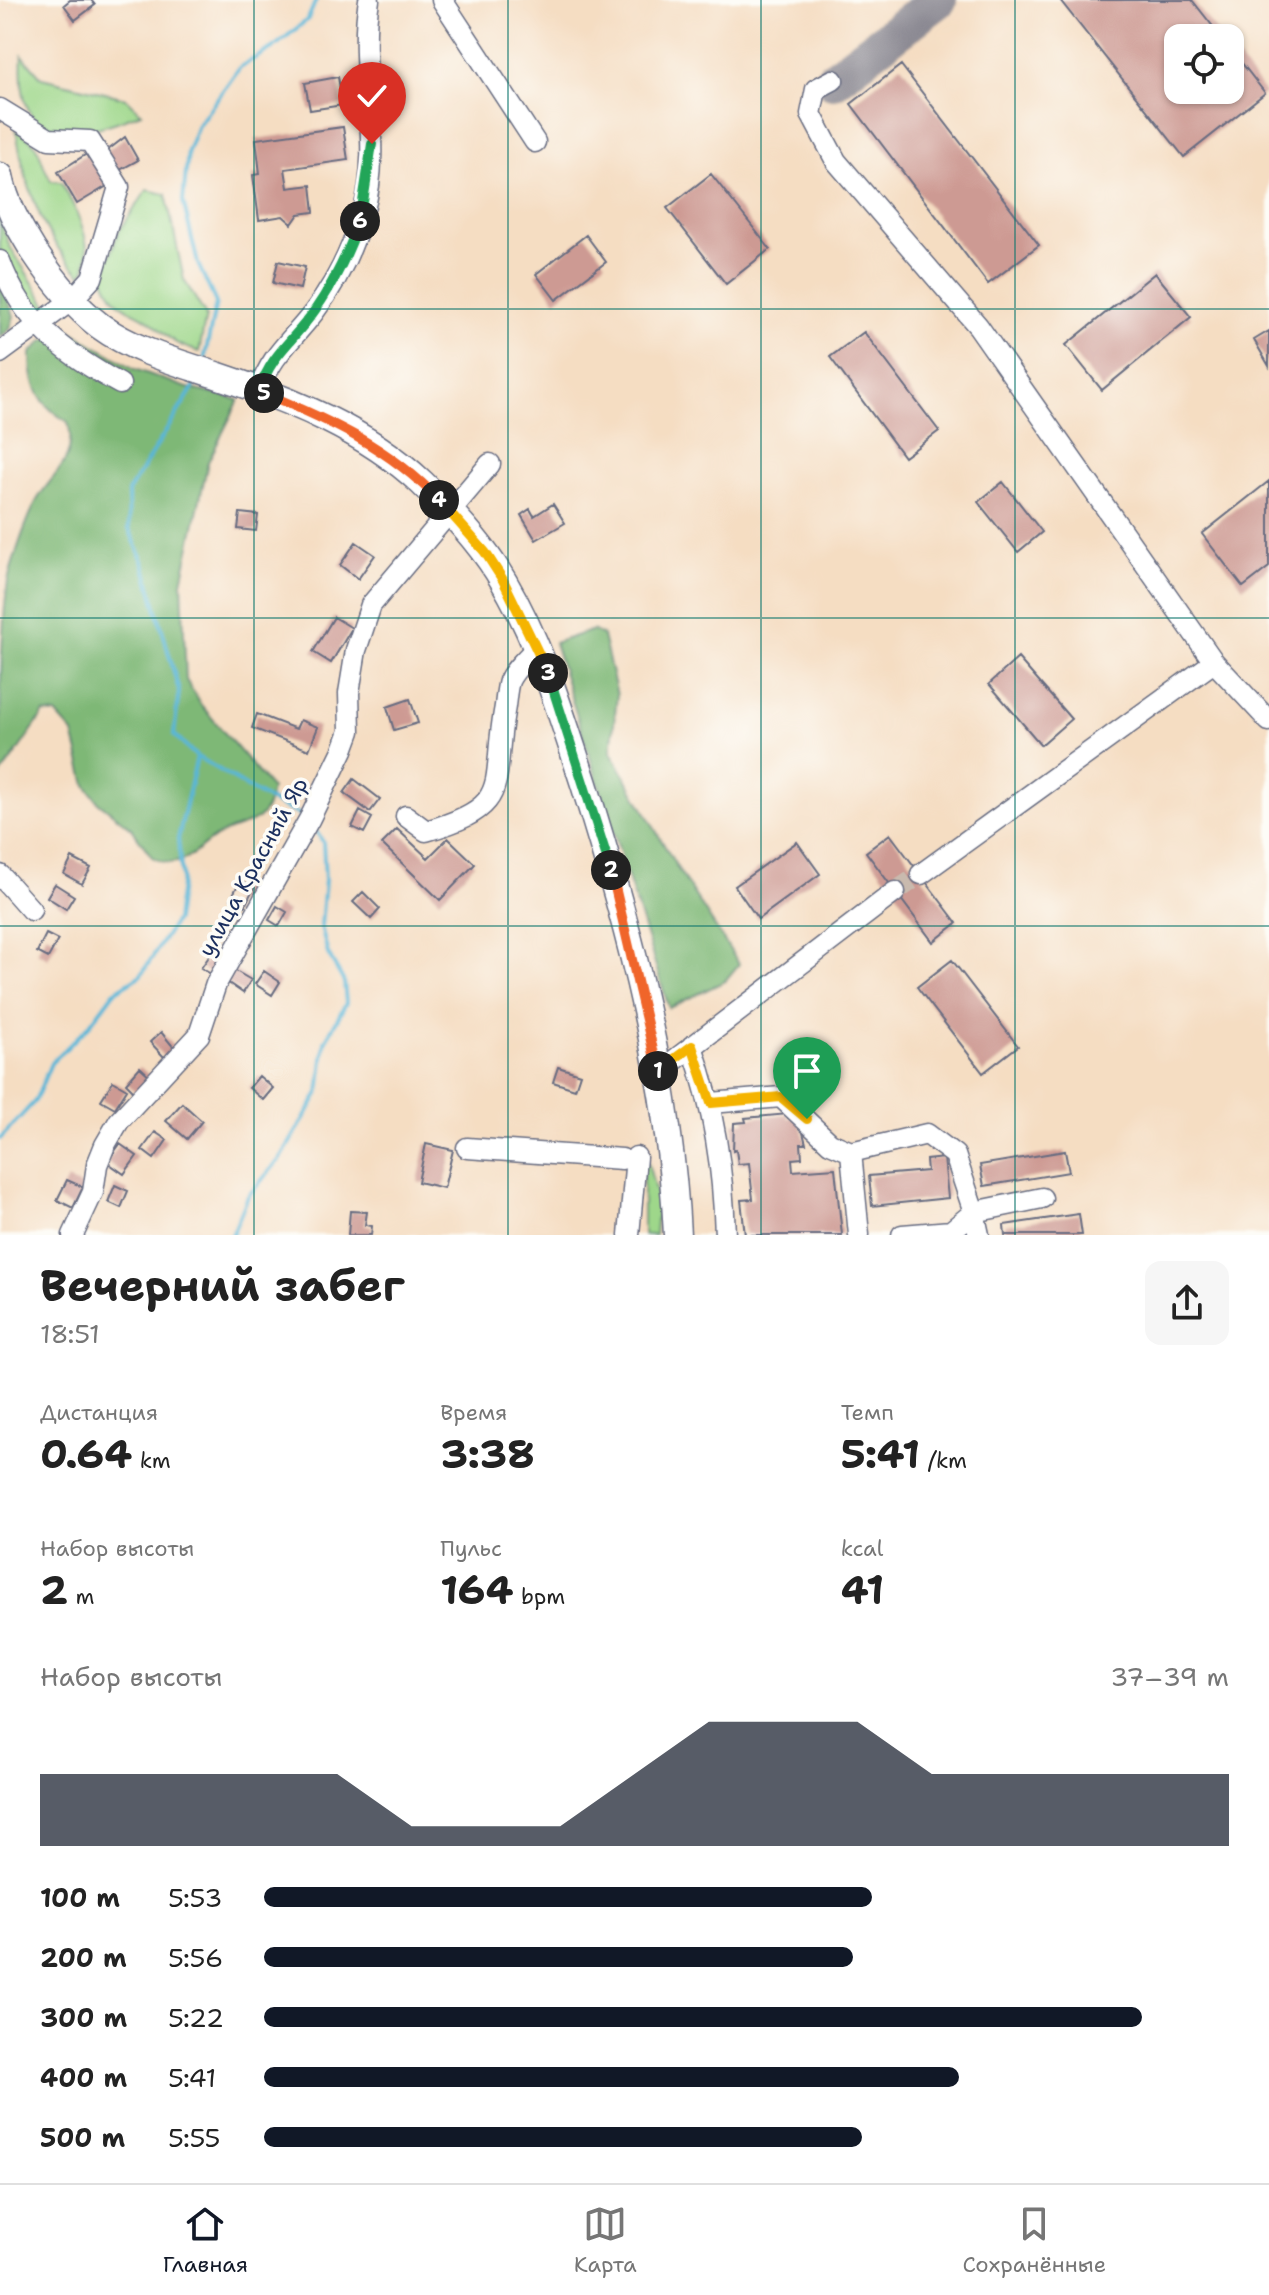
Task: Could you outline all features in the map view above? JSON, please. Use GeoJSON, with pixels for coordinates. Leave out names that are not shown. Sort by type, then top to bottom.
{"type":"FeatureCollection","features":[{"type":"Feature","properties":{"kind":"main road"},"geometry":{"type":"LineString","coordinates":[[0,183],[14,219],[44,266],[72,300],[101,327],[172,360],[259,391],[352,432],[420,481],[497,571],[537,647],[614,879],[659,1072],[671,1152],[677,1235]]}},
{"type":"Feature","properties":{"kind":"street"},"geometry":{"type":"LineString","coordinates":[[259,391],[268,364],[315,311],[343,265],[364,211],[372,144],[363,35],[369,0]]}},
{"type":"Feature","properties":{"kind":"street"},"geometry":{"type":"LineString","coordinates":[[442,0],[535,142]]}},
{"type":"Feature","properties":{"kind":"street"},"geometry":{"type":"LineString","coordinates":[[833,80],[816,89],[811,114],[836,161],[978,326],[1214,662],[1268,718]]}},
{"type":"Feature","properties":{"kind":"street"},"geometry":{"type":"LineString","coordinates":[[0,109],[49,139],[90,141],[119,187],[92,278],[72,300],[0,353]]}},
{"type":"Feature","properties":{"kind":"street"},"geometry":{"type":"LineString","coordinates":[[0,261],[21,304],[38,327],[75,360],[120,384]]}},
{"type":"Feature","properties":{"kind":"street","name":"улица Красный Яр"},"geometry":{"type":"LineString","coordinates":[[73,1235],[93,1192],[105,1145],[119,1121],[199,1035],[216,984],[310,818],[343,750],[350,731],[349,693],[356,650],[371,605],[451,514],[490,464]]}},
{"type":"Feature","properties":{"kind":"street"},"geometry":{"type":"LineString","coordinates":[[406,816],[426,831],[477,812],[492,796],[499,782],[501,730],[509,681],[537,647]]}},
{"type":"Feature","properties":{"kind":"street"},"geometry":{"type":"LineString","coordinates":[[921,874],[1214,662]]}},
{"type":"Feature","properties":{"kind":"street"},"geometry":{"type":"LineString","coordinates":[[0,875],[31,910]]}},
{"type":"Feature","properties":{"kind":"street"},"geometry":{"type":"LineString","coordinates":[[659,1072],[895,892]]}},
{"type":"Feature","properties":{"kind":"street"},"geometry":{"type":"LineString","coordinates":[[692,1046],[711,1103],[723,1188],[725,1235]]}},
{"type":"Feature","properties":{"kind":"street"},"geometry":{"type":"LineString","coordinates":[[711,1103],[781,1097],[830,1143],[851,1152],[927,1134],[955,1155],[979,1235]]}},
{"type":"Feature","properties":{"kind":"street"},"geometry":{"type":"LineString","coordinates":[[467,1148],[625,1159],[671,1152]]}},
{"type":"Feature","properties":{"kind":"street"},"geometry":{"type":"LineString","coordinates":[[851,1152],[859,1235]]}},
{"type":"Feature","properties":{"kind":"street"},"geometry":{"type":"LineString","coordinates":[[625,1159],[629,1235]]}},
{"type":"Feature","properties":{"kind":"street"},"geometry":{"type":"LineString","coordinates":[[902,1235],[951,1231],[974,1212],[1042,1198]]}},
{"type":"Feature","properties":{"kind":"green space"},"geometry":{"type":"Polygon","coordinates":[[[22,55],[42,78],[126,98],[141,113],[93,129],[53,131],[39,124],[28,109],[22,87],[22,55]]]}},
{"type":"Feature","properties":{"kind":"green space"},"geometry":{"type":"Polygon","coordinates":[[[16,130],[36,146],[51,181],[61,182],[78,215],[87,253],[82,275],[56,244],[37,208],[16,130]]]}},
{"type":"Feature","properties":{"kind":"green space"},"geometry":{"type":"Polygon","coordinates":[[[147,190],[166,194],[184,280],[206,316],[199,352],[175,342],[148,320],[121,304],[103,277],[118,233],[147,190]]]}},
{"type":"Feature","properties":{"kind":"green space"},"geometry":{"type":"Polygon","coordinates":[[[0,219],[9,245],[50,310],[34,314],[0,253],[0,219]]]}},
{"type":"Feature","properties":{"kind":"green space"},"geometry":{"type":"Polygon","coordinates":[[[0,279],[14,316],[10,329],[0,337],[0,279]]]}},
{"type":"Feature","properties":{"kind":"green space"},"geometry":{"type":"Polygon","coordinates":[[[69,330],[135,369],[184,387],[239,400],[208,462],[182,582],[186,680],[201,705],[271,788],[265,810],[254,821],[219,835],[189,857],[172,863],[152,857],[131,828],[98,802],[86,785],[73,733],[56,714],[44,713],[0,776],[2,651],[8,580],[35,504],[61,468],[70,436],[68,422],[50,409],[39,394],[32,375],[31,353],[43,341],[69,330]]]}},
{"type":"Feature","properties":{"kind":"green space"},"geometry":{"type":"Polygon","coordinates":[[[593,630],[603,636],[617,695],[611,752],[679,871],[739,964],[725,981],[669,1008],[554,643],[593,630]]]}},
{"type":"Feature","properties":{"kind":"green space"},"geometry":{"type":"Polygon","coordinates":[[[648,1163],[658,1201],[655,1235],[643,1235],[643,1166],[648,1163]]]}},
{"type":"Feature","properties":{"kind":"building"},"geometry":{"type":"Polygon","coordinates":[[[70,0],[91,0],[95,5],[75,20],[64,5],[70,0]]]}},
{"type":"Feature","properties":{"kind":"building"},"geometry":{"type":"Polygon","coordinates":[[[1060,0],[1192,0],[1211,24],[1164,24],[1164,104],[1244,104],[1244,66],[1265,93],[1184,157],[1060,0]]]}},
{"type":"Feature","properties":{"kind":"building"},"geometry":{"type":"Polygon","coordinates":[[[901,65],[1039,245],[988,284],[851,104],[901,65]]]}},
{"type":"Feature","properties":{"kind":"building"},"geometry":{"type":"Polygon","coordinates":[[[338,77],[343,105],[310,110],[305,83],[338,77]]]}},
{"type":"Feature","properties":{"kind":"building"},"geometry":{"type":"Polygon","coordinates":[[[343,127],[348,160],[285,169],[288,188],[311,185],[314,212],[299,214],[292,224],[283,216],[259,220],[253,175],[260,174],[256,139],[343,127]]]}},
{"type":"Feature","properties":{"kind":"building"},"geometry":{"type":"Polygon","coordinates":[[[125,137],[138,160],[120,170],[112,183],[77,204],[58,172],[90,152],[95,160],[125,137]]]}},
{"type":"Feature","properties":{"kind":"building"},"geometry":{"type":"Polygon","coordinates":[[[711,174],[770,249],[726,284],[667,208],[711,174]]]}},
{"type":"Feature","properties":{"kind":"building"},"geometry":{"type":"Polygon","coordinates":[[[586,235],[606,262],[556,300],[536,274],[586,235]]]}},
{"type":"Feature","properties":{"kind":"building"},"geometry":{"type":"Polygon","coordinates":[[[278,261],[305,267],[300,289],[273,283],[278,261]]]}},
{"type":"Feature","properties":{"kind":"building"},"geometry":{"type":"Polygon","coordinates":[[[1155,273],[1191,317],[1102,390],[1066,345],[1155,273]]]}},
{"type":"Feature","properties":{"kind":"building"},"geometry":{"type":"Polygon","coordinates":[[[1269,331],[1269,366],[1254,340],[1269,331]]]}},
{"type":"Feature","properties":{"kind":"building"},"geometry":{"type":"Polygon","coordinates":[[[864,332],[939,431],[904,457],[830,357],[864,332]]]}},
{"type":"Feature","properties":{"kind":"building"},"geometry":{"type":"Polygon","coordinates":[[[1269,481],[1269,567],[1243,587],[1202,534],[1269,481]]]}},
{"type":"Feature","properties":{"kind":"building"},"geometry":{"type":"Polygon","coordinates":[[[1003,482],[1042,532],[1018,552],[978,502],[1003,482]]]}},
{"type":"Feature","properties":{"kind":"building"},"geometry":{"type":"Polygon","coordinates":[[[553,504],[565,523],[536,540],[521,515],[530,509],[534,516],[553,504]]]}},
{"type":"Feature","properties":{"kind":"building"},"geometry":{"type":"Polygon","coordinates":[[[240,513],[258,515],[256,531],[238,529],[240,513]]]}},
{"type":"Feature","properties":{"kind":"building"},"geometry":{"type":"Polygon","coordinates":[[[356,542],[375,555],[358,579],[340,565],[356,542]]]}},
{"type":"Feature","properties":{"kind":"building"},"geometry":{"type":"Polygon","coordinates":[[[334,617],[352,628],[331,663],[313,652],[334,617]]]}},
{"type":"Feature","properties":{"kind":"building"},"geometry":{"type":"Polygon","coordinates":[[[1018,658],[1071,719],[1041,745],[989,684],[1018,658]]]}},
{"type":"Feature","properties":{"kind":"building"},"geometry":{"type":"Polygon","coordinates":[[[410,699],[418,723],[394,730],[387,707],[410,699]]]}},
{"type":"Feature","properties":{"kind":"building"},"geometry":{"type":"Polygon","coordinates":[[[257,714],[296,729],[300,720],[318,727],[309,750],[252,728],[257,714]]]}},
{"type":"Feature","properties":{"kind":"building"},"geometry":{"type":"Polygon","coordinates":[[[354,779],[380,799],[370,812],[344,793],[354,779]]]}},
{"type":"Feature","properties":{"kind":"building"},"geometry":{"type":"Polygon","coordinates":[[[360,811],[372,818],[364,833],[352,827],[360,811]]]}},
{"type":"Feature","properties":{"kind":"building"},"geometry":{"type":"Polygon","coordinates":[[[397,829],[428,858],[448,838],[475,864],[440,900],[382,844],[397,829]]]}},
{"type":"Feature","properties":{"kind":"building"},"geometry":{"type":"Polygon","coordinates":[[[890,834],[957,923],[933,942],[866,852],[890,834]]]}},
{"type":"Feature","properties":{"kind":"building"},"geometry":{"type":"Polygon","coordinates":[[[797,842],[820,874],[758,919],[735,886],[797,842]]]}},
{"type":"Feature","properties":{"kind":"building"},"geometry":{"type":"Polygon","coordinates":[[[72,858],[91,868],[82,884],[64,874],[72,858]]]}},
{"type":"Feature","properties":{"kind":"building"},"geometry":{"type":"Polygon","coordinates":[[[240,880],[254,887],[245,906],[231,899],[240,880]]]}},
{"type":"Feature","properties":{"kind":"building"},"geometry":{"type":"Polygon","coordinates":[[[55,884],[74,896],[66,909],[47,897],[55,884]]]}},
{"type":"Feature","properties":{"kind":"building"},"geometry":{"type":"Polygon","coordinates":[[[363,892],[380,909],[371,919],[353,902],[363,892]]]}},
{"type":"Feature","properties":{"kind":"building"},"geometry":{"type":"Polygon","coordinates":[[[277,906],[287,912],[279,926],[269,920],[277,906]]]}},
{"type":"Feature","properties":{"kind":"building"},"geometry":{"type":"Polygon","coordinates":[[[46,934],[58,940],[48,958],[37,952],[46,934]]]}},
{"type":"Feature","properties":{"kind":"building"},"geometry":{"type":"Polygon","coordinates":[[[213,951],[222,957],[211,974],[201,968],[213,951]]]}},
{"type":"Feature","properties":{"kind":"building"},"geometry":{"type":"Polygon","coordinates":[[[952,960],[1018,1046],[983,1073],[917,987],[952,960]]]}},
{"type":"Feature","properties":{"kind":"building"},"geometry":{"type":"Polygon","coordinates":[[[234,970],[251,980],[243,993],[227,982],[234,970]]]}},
{"type":"Feature","properties":{"kind":"building"},"geometry":{"type":"Polygon","coordinates":[[[264,971],[280,982],[272,995],[255,984],[264,971]]]}},
{"type":"Feature","properties":{"kind":"building"},"geometry":{"type":"Polygon","coordinates":[[[161,1032],[175,1049],[165,1058],[150,1042],[161,1032]]]}},
{"type":"Feature","properties":{"kind":"building"},"geometry":{"type":"Polygon","coordinates":[[[140,1067],[152,1078],[137,1094],[126,1083],[140,1067]]]}},
{"type":"Feature","properties":{"kind":"building"},"geometry":{"type":"Polygon","coordinates":[[[558,1067],[580,1074],[575,1089],[553,1082],[558,1067]]]}},
{"type":"Feature","properties":{"kind":"building"},"geometry":{"type":"Polygon","coordinates":[[[259,1076],[273,1088],[263,1100],[249,1088],[259,1076]]]}},
{"type":"Feature","properties":{"kind":"building"},"geometry":{"type":"Polygon","coordinates":[[[113,1081],[127,1089],[115,1108],[101,1100],[113,1081]]]}},
{"type":"Feature","properties":{"kind":"building"},"geometry":{"type":"Polygon","coordinates":[[[182,1103],[202,1121],[187,1139],[166,1121],[182,1103]]]}},
{"type":"Feature","properties":{"kind":"building"},"geometry":{"type":"Polygon","coordinates":[[[788,1114],[788,1118],[799,1117],[806,1144],[801,1144],[802,1158],[792,1159],[793,1171],[835,1168],[842,1235],[745,1235],[741,1200],[753,1199],[749,1163],[738,1164],[736,1150],[733,1151],[734,1123],[746,1122],[745,1118],[788,1114]]]}},
{"type":"Feature","properties":{"kind":"building"},"geometry":{"type":"Polygon","coordinates":[[[155,1132],[167,1140],[154,1159],[142,1150],[155,1132]]]}},
{"type":"Feature","properties":{"kind":"building"},"geometry":{"type":"Polygon","coordinates":[[[120,1144],[137,1156],[124,1174],[107,1162],[120,1144]]]}},
{"type":"Feature","properties":{"kind":"building"},"geometry":{"type":"Polygon","coordinates":[[[426,1144],[453,1150],[444,1188],[418,1182],[426,1144]]]}},
{"type":"Feature","properties":{"kind":"building"},"geometry":{"type":"Polygon","coordinates":[[[1065,1151],[1069,1172],[984,1186],[980,1165],[1065,1151]]]}},
{"type":"Feature","properties":{"kind":"building"},"geometry":{"type":"Polygon","coordinates":[[[944,1158],[948,1198],[872,1206],[869,1176],[927,1171],[926,1160],[944,1158]]]}},
{"type":"Feature","properties":{"kind":"building"},"geometry":{"type":"Polygon","coordinates":[[[67,1180],[83,1187],[73,1208],[57,1200],[67,1180]]]}},
{"type":"Feature","properties":{"kind":"building"},"geometry":{"type":"Polygon","coordinates":[[[115,1185],[128,1191],[121,1208],[108,1202],[115,1185]]]}},
{"type":"Feature","properties":{"kind":"building"},"geometry":{"type":"Polygon","coordinates":[[[350,1211],[367,1212],[365,1225],[372,1226],[371,1235],[348,1235],[350,1211]]]}},
{"type":"Feature","properties":{"kind":"building"},"geometry":{"type":"Polygon","coordinates":[[[1079,1214],[1082,1235],[1005,1235],[1004,1225],[1079,1214]]]}},
{"type":"Feature","properties":{"kind":"waterway"},"geometry":{"type":"LineString","coordinates":[[204,361],[216,303],[198,264],[183,201],[188,151],[198,125],[240,67],[274,47],[308,19],[316,0]]}},
{"type":"Feature","properties":{"kind":"waterway"},"geometry":{"type":"LineString","coordinates":[[0,1139],[35,1101],[51,1063],[88,1027],[114,992],[141,975],[176,920],[182,878],[178,839],[197,757],[174,735],[179,691],[144,563],[129,529],[128,492],[198,380]]}},
{"type":"Feature","properties":{"kind":"waterway"},"geometry":{"type":"LineString","coordinates":[[197,757],[263,797],[304,816]]}},
{"type":"Feature","properties":{"kind":"waterway"},"geometry":{"type":"LineString","coordinates":[[232,1235],[248,1196],[281,1158],[319,1093],[325,1042],[346,1003],[344,982],[328,954],[321,926],[325,880],[323,842],[312,825]]}},
{"type":"Feature","properties":{"kind":"taxiway"},"geometry":{"type":"LineString","coordinates":[[833,80],[938,0]]}},
{"type":"Feature","properties":{"kind":"tunnel"},"geometry":{"type":"LineString","coordinates":[[895,892],[921,874]]}},
{"type":"Feature","properties":{"kind":"route"},"geometry":{"type":"LineString","coordinates":[[372,144],[364,211],[343,265],[315,311],[268,364],[259,391],[352,432],[401,465],[436,497],[485,552],[503,580],[523,616],[549,676],[614,879],[659,1072],[692,1046],[711,1103],[781,1097],[807,1119]]}}]}
